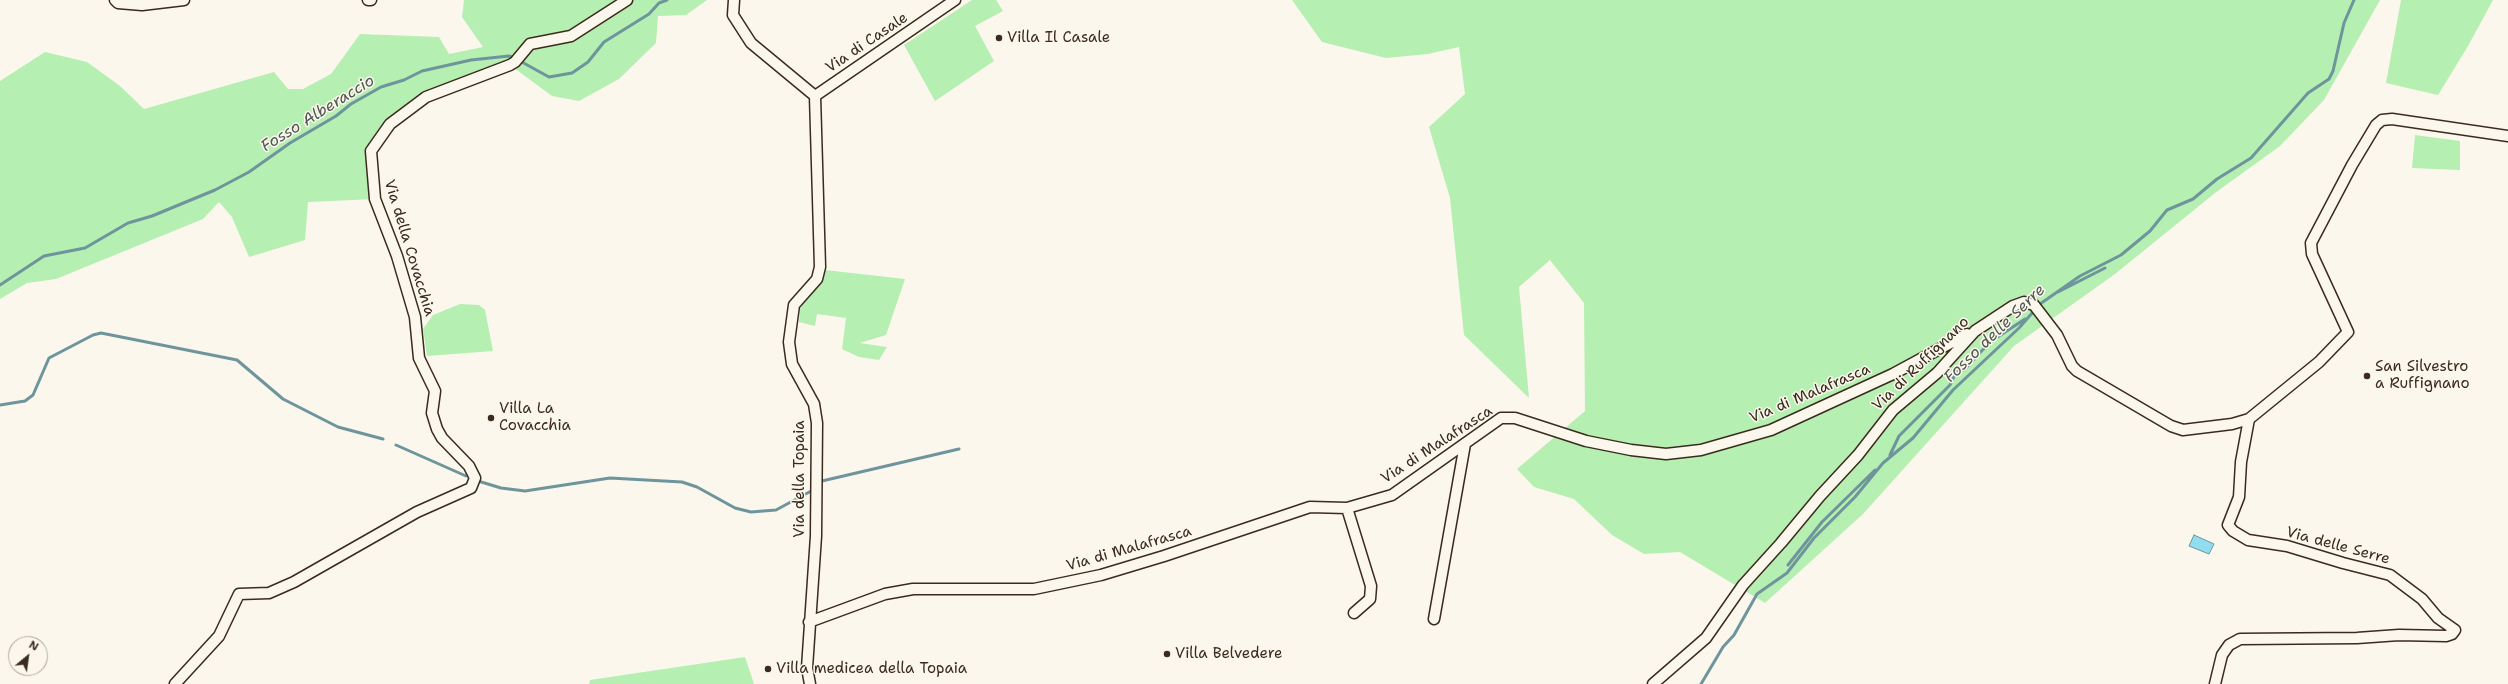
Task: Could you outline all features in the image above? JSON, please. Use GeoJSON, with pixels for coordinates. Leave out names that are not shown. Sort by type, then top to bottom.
{"type":"FeatureCollection","features":[{"type":"Feature","properties":{"kind":"street"},"geometry":{"type":"LineString","coordinates":[[115,0],[118,3],[142,5],[184,0]]}},
{"type":"Feature","properties":{"kind":"street","name":"Via della Covacchia"},"geometry":{"type":"LineString","coordinates":[[175,684],[219,636],[239,594],[269,593],[294,582],[417,512],[470,488],[475,478],[469,466],[442,438],[434,418],[435,392],[419,358],[415,317],[397,256],[375,199],[371,151],[390,124],[426,97],[518,58],[530,44],[571,36],[627,0]]}},
{"type":"Feature","properties":{"kind":"street"},"geometry":{"type":"LineString","coordinates":[[734,0],[733,14],[751,43],[814,96]]}},
{"type":"Feature","properties":{"kind":"street","name":"Via di Casale"},"geometry":{"type":"LineString","coordinates":[[814,96],[955,0]]}},
{"type":"Feature","properties":{"kind":"street","name":"Via della Topaia"},"geometry":{"type":"LineString","coordinates":[[810,684],[807,668],[816,536],[817,422],[814,404],[792,364],[789,342],[794,305],[817,279],[820,267],[814,96]]}},
{"type":"Feature","properties":{"kind":"street","name":"Via di Ruffignano"},"geometry":{"type":"LineString","coordinates":[[1653,684],[1706,638],[1743,585],[1781,543],[1820,496],[1858,455],[1893,410],[1936,373],[1974,331],[2019,303],[2024,302],[2037,309],[2057,335],[2072,366],[2077,371],[2171,426],[2184,430],[2232,424],[2249,419],[2319,362],[2348,332],[2312,254],[2311,243],[2352,165],[2376,125],[2382,120],[2392,119],[2508,136]]}},
{"type":"Feature","properties":{"kind":"street","name":"Via di Malafrasca"},"geometry":{"type":"LineString","coordinates":[[809,622],[885,594],[913,589],[1034,589],[1101,575],[1164,556],[1310,507],[1347,508],[1392,495],[1501,418],[1515,418],[1586,441],[1631,450],[1666,454],[1701,450],[1771,430],[1893,374],[1974,331]]}},
{"type":"Feature","properties":{"kind":"street","name":"Via delle Serre"},"geometry":{"type":"LineString","coordinates":[[2215,684],[2222,655],[2229,645],[2240,639],[2358,638],[2399,635],[2446,636],[2452,634],[2455,630],[2438,618],[2422,599],[2390,575],[2287,546],[2248,540],[2233,531],[2228,525],[2239,497],[2241,462],[2249,419]]}},
{"type":"Feature","properties":{"kind":"street"},"geometry":{"type":"LineString","coordinates":[[1434,619],[1465,444]]}},
{"type":"Feature","properties":{"kind":"street"},"geometry":{"type":"LineString","coordinates":[[1347,508],[1371,586],[1370,599],[1354,612]]}},
{"type":"Feature","properties":{"kind":"green space"},"geometry":{"type":"Polygon","coordinates":[[[464,0],[707,0],[686,15],[658,16],[656,43],[619,79],[579,101],[552,96],[510,65],[426,97],[390,124],[371,151],[375,199],[308,202],[305,240],[249,257],[232,217],[219,202],[203,219],[56,279],[27,283],[0,299],[0,81],[45,52],[87,62],[120,86],[144,109],[274,72],[288,89],[303,89],[331,74],[360,34],[439,37],[449,54],[483,47],[462,17],[464,0]]]}},
{"type":"Feature","properties":{"kind":"green space"},"geometry":{"type":"Polygon","coordinates":[[[972,0],[996,0],[1003,11],[975,26],[994,61],[935,101],[904,45],[972,0]]]}},
{"type":"Feature","properties":{"kind":"green space"},"geometry":{"type":"Polygon","coordinates":[[[1292,0],[2380,0],[2324,100],[2280,146],[2215,193],[2115,274],[2014,346],[1863,514],[1765,603],[1680,552],[1644,554],[1612,535],[1574,499],[1534,487],[1517,469],[1585,411],[1584,303],[1550,260],[1519,287],[1529,398],[1464,335],[1450,198],[1429,127],[1465,94],[1459,47],[1428,54],[1386,58],[1322,42],[1292,0]]]}},
{"type":"Feature","properties":{"kind":"green space"},"geometry":{"type":"Polygon","coordinates":[[[2401,0],[2493,0],[2468,46],[2438,95],[2386,83],[2401,0]]]}},
{"type":"Feature","properties":{"kind":"green space"},"geometry":{"type":"Polygon","coordinates":[[[2415,135],[2460,141],[2460,170],[2412,168],[2415,135]]]}},
{"type":"Feature","properties":{"kind":"green space"},"geometry":{"type":"Polygon","coordinates":[[[825,270],[905,279],[886,335],[860,343],[887,347],[879,360],[859,357],[842,349],[846,318],[817,314],[815,326],[799,322],[800,309],[825,270]]]}},
{"type":"Feature","properties":{"kind":"green space"},"geometry":{"type":"Polygon","coordinates":[[[460,304],[479,305],[485,310],[493,351],[427,356],[423,329],[433,315],[460,304]]]}},
{"type":"Feature","properties":{"kind":"green space"},"geometry":{"type":"Polygon","coordinates":[[[745,657],[754,684],[589,684],[590,680],[745,657]]]}},
{"type":"Feature","properties":{"kind":"water"},"geometry":{"type":"Polygon","coordinates":[[[2194,535],[2214,544],[2209,554],[2189,546],[2194,535]]]}},
{"type":"Feature","properties":{"kind":"waterway","name":"Fosso Alberaccio"},"geometry":{"type":"LineString","coordinates":[[520,61],[549,77],[572,73],[588,62],[604,42],[649,14],[659,3],[667,0]]}},
{"type":"Feature","properties":{"kind":"waterway","name":"Fosso delle Serre"},"geometry":{"type":"LineString","coordinates":[[1701,684],[1723,647],[1734,635],[1757,594],[1787,573],[1814,538],[1855,497],[1883,463],[1913,438],[1953,390],[2019,328],[2040,304],[2080,276],[2121,255],[2150,231],[2167,210],[2193,199],[2217,179],[2251,158],[2308,93],[2329,79],[2333,71],[2344,23],[2354,0]]}},
{"type":"Feature","properties":{"kind":"waterway","name":"Fosso Alberaccio"},"geometry":{"type":"LineString","coordinates":[[0,285],[44,256],[85,248],[128,223],[152,216],[215,190],[249,172],[290,143],[336,116],[351,104],[381,87],[404,80],[422,71],[471,60],[509,56],[515,58]]}},
{"type":"Feature","properties":{"kind":"waterway"},"geometry":{"type":"LineString","coordinates":[[2058,292],[2105,268]]}},
{"type":"Feature","properties":{"kind":"waterway"},"geometry":{"type":"LineString","coordinates":[[1890,455],[1899,436],[1950,385],[1957,370],[1964,370],[1990,342],[2025,319]]}},
{"type":"Feature","properties":{"kind":"waterway"},"geometry":{"type":"LineString","coordinates":[[0,405],[25,401],[33,395],[49,358],[93,335],[101,333],[237,360],[283,399],[338,427],[383,439]]}},
{"type":"Feature","properties":{"kind":"waterway"},"geometry":{"type":"LineString","coordinates":[[396,445],[466,476]]}},
{"type":"Feature","properties":{"kind":"waterway"},"geometry":{"type":"LineString","coordinates":[[822,481],[959,449]]}},
{"type":"Feature","properties":{"kind":"waterway"},"geometry":{"type":"LineString","coordinates":[[1788,565],[1822,522],[1875,470]]}},
{"type":"Feature","properties":{"kind":"waterway"},"geometry":{"type":"LineString","coordinates":[[478,481],[501,488],[525,491],[610,478],[682,482],[697,487],[735,508],[751,512],[776,510],[813,490]]}},
{"type":"Feature","properties":{"kind":"place","name":"Villa Il Casale"},"geometry":{"type":"Point","coordinates":[999,38]}},
{"type":"Feature","properties":{"kind":"place","name":"San Silvestro a Ruffignano"},"geometry":{"type":"Point","coordinates":[2367,376]}},
{"type":"Feature","properties":{"kind":"place","name":"Villa La Covacchia"},"geometry":{"type":"Point","coordinates":[491,418]}},
{"type":"Feature","properties":{"kind":"place","name":"Villa Belvedere"},"geometry":{"type":"Point","coordinates":[1167,654]}},
{"type":"Feature","properties":{"kind":"place","name":"Villa medicea della Topaia"},"geometry":{"type":"Point","coordinates":[768,669]}}]}
